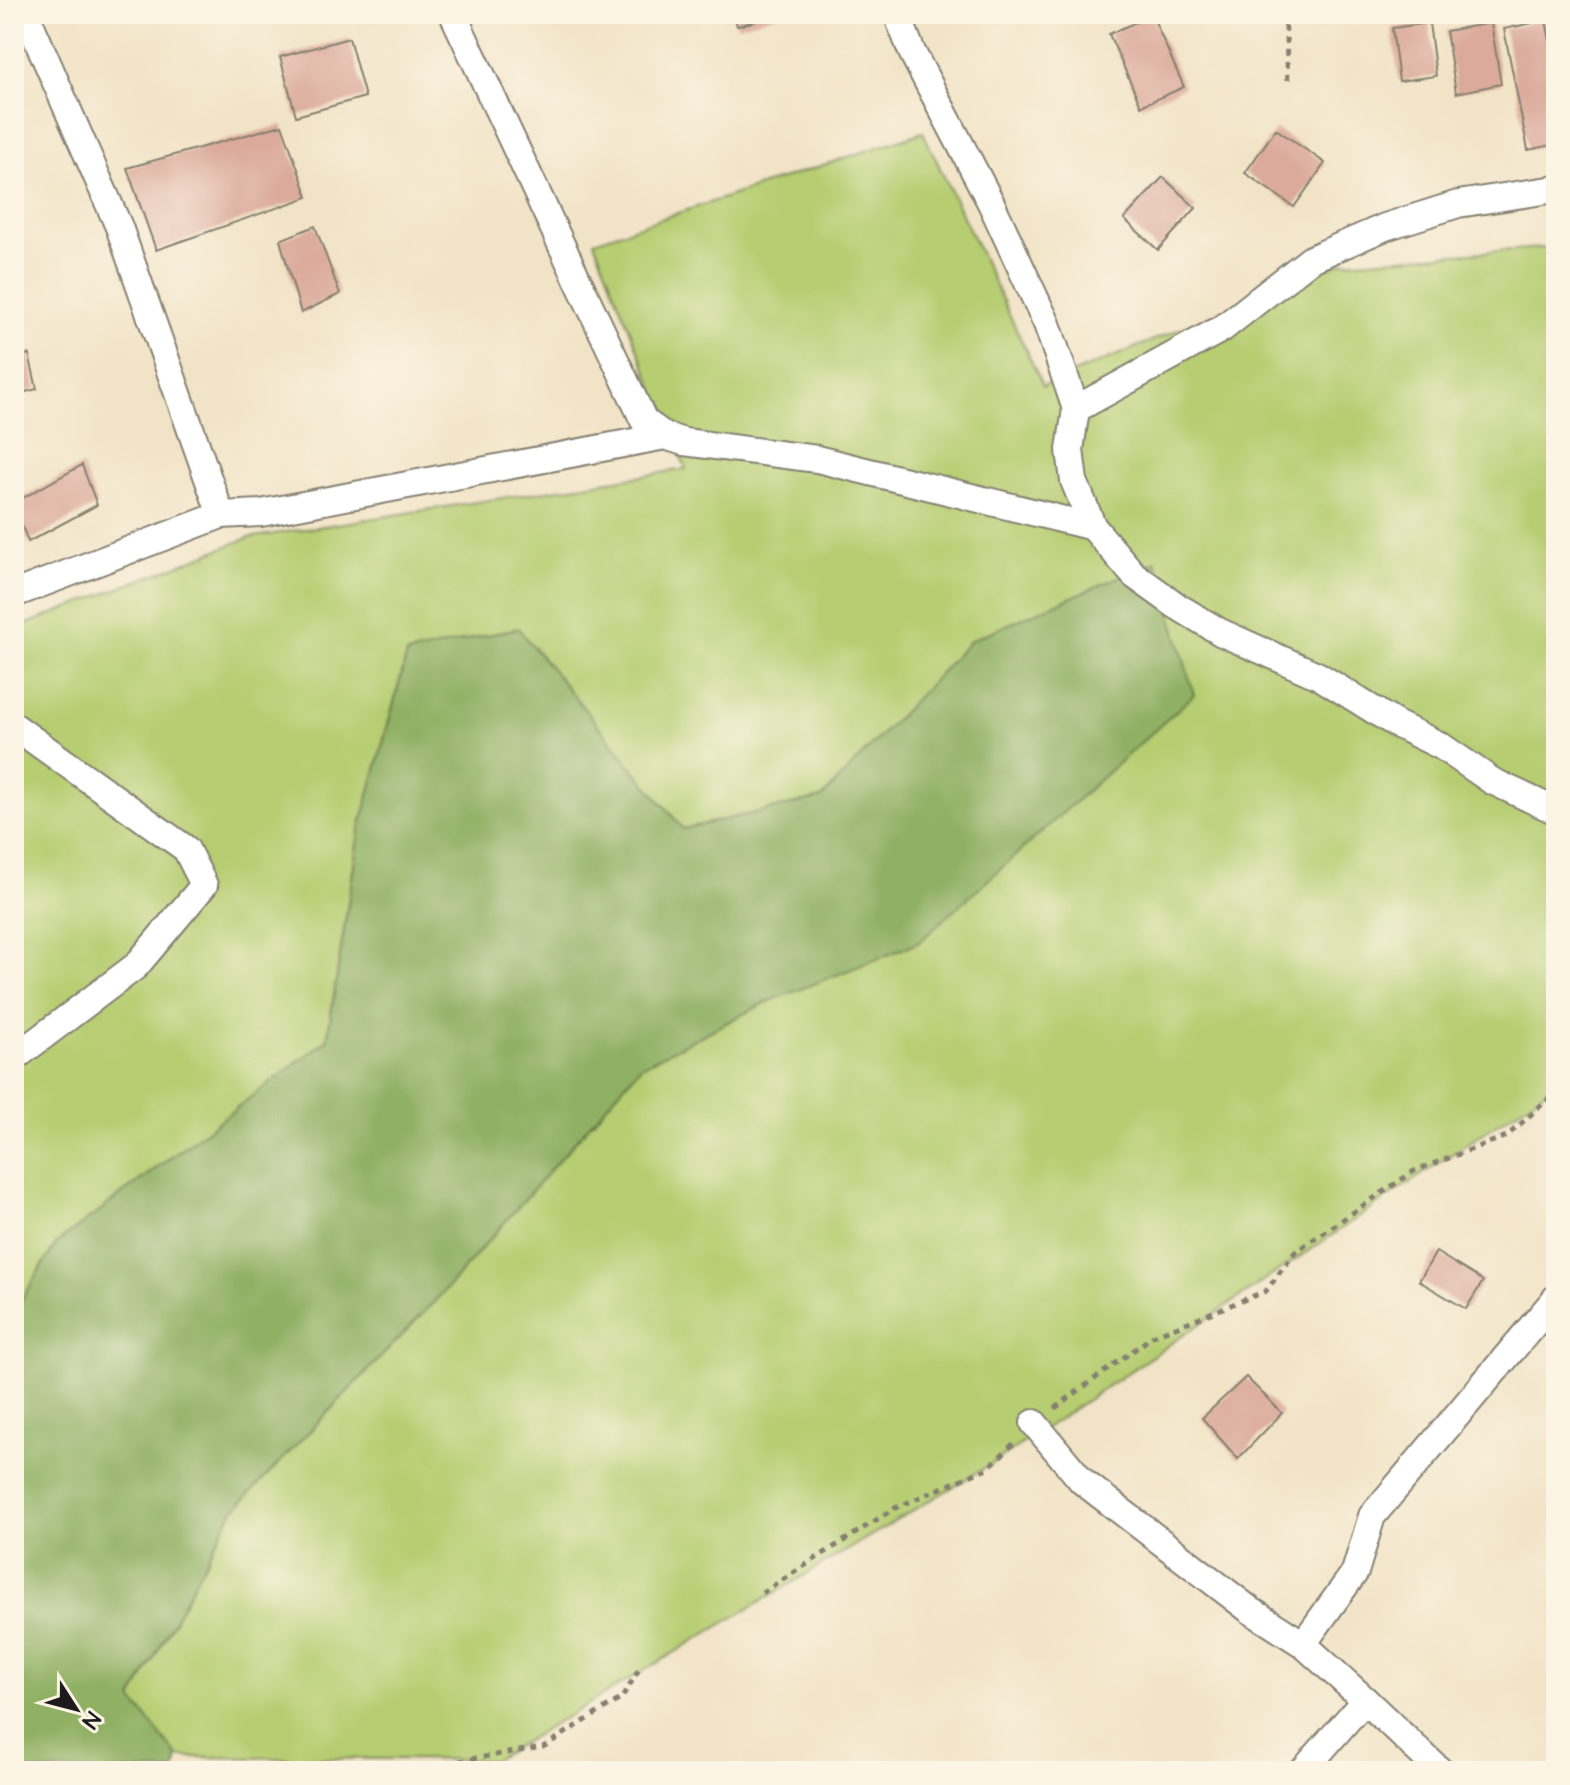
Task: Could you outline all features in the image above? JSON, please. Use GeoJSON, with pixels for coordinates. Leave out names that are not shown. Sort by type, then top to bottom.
{"type":"FeatureCollection","features":[{"type":"Feature","properties":{"kind":"street"},"geometry":{"type":"LineString","coordinates":[[26,14],[119,227],[221,515]]}},
{"type":"Feature","properties":{"kind":"street"},"geometry":{"type":"LineString","coordinates":[[453,14],[644,421],[665,436]]}},
{"type":"Feature","properties":{"kind":"street"},"geometry":{"type":"LineString","coordinates":[[897,14],[912,52],[991,203],[1047,324],[1076,409],[1070,450],[1074,481],[1093,527],[1134,575],[1177,606],[1220,632],[1319,676],[1396,724],[1441,746],[1492,781],[1556,811]]}},
{"type":"Feature","properties":{"kind":"street"},"geometry":{"type":"LineString","coordinates":[[1076,409],[1223,328],[1311,259],[1385,227],[1458,204],[1556,189]]}},
{"type":"Feature","properties":{"kind":"street"},"geometry":{"type":"LineString","coordinates":[[14,594],[221,515],[261,513],[665,436],[817,459],[1093,527]]}},
{"type":"Feature","properties":{"kind":"street"},"geometry":{"type":"LineString","coordinates":[[14,726],[186,849],[204,885],[136,966],[14,1058]]}},
{"type":"Feature","properties":{"kind":"street"},"geometry":{"type":"LineString","coordinates":[[1303,1644],[1355,1572],[1372,1516],[1556,1298]]}},
{"type":"Feature","properties":{"kind":"street"},"geometry":{"type":"LineString","coordinates":[[1034,1423],[1082,1481],[1250,1610],[1303,1644],[1440,1771]]}},
{"type":"Feature","properties":{"kind":"street"},"geometry":{"type":"LineString","coordinates":[[1303,1771],[1365,1700]]}},
{"type":"Feature","properties":{"kind":"path"},"geometry":{"type":"LineString","coordinates":[[1285,14],[1288,82]]}},
{"type":"Feature","properties":{"kind":"path"},"geometry":{"type":"LineString","coordinates":[[762,1593],[895,1508],[988,1468],[1034,1423],[1153,1336],[1266,1291],[1295,1252],[1414,1171],[1507,1136],[1556,1092]]}},
{"type":"Feature","properties":{"kind":"path"},"geometry":{"type":"LineString","coordinates":[[400,1771],[543,1747],[622,1698],[639,1669]]}},
{"type":"Feature","properties":{"kind":"green space"},"geometry":{"type":"Polygon","coordinates":[[[923,132],[1043,386],[1342,262],[1556,247],[1556,1084],[998,1460],[494,1760],[178,1757],[132,1699],[232,1512],[449,1286],[641,1066],[765,1003],[971,640],[822,798],[682,829],[517,628],[407,654],[359,832],[327,1040],[57,1243],[14,1311],[14,629],[248,538],[686,469],[594,241],[923,132]]]}},
{"type":"Feature","properties":{"kind":"green space"},"geometry":{"type":"Polygon","coordinates":[[[1156,561],[1194,695],[918,943],[765,1003],[641,1066],[449,1286],[232,1512],[132,1699],[178,1757],[175,1771],[14,1771],[14,1311],[57,1243],[327,1040],[359,832],[407,654],[518,628],[683,829],[822,798],[971,640],[1156,561]]]}},
{"type":"Feature","properties":{"kind":"building"},"geometry":{"type":"Polygon","coordinates":[[[734,14],[779,14],[779,15],[737,26],[734,14]]]}},
{"type":"Feature","properties":{"kind":"building"},"geometry":{"type":"Polygon","coordinates":[[[1152,15],[1184,87],[1141,106],[1109,34],[1152,15]]]}},
{"type":"Feature","properties":{"kind":"building"},"geometry":{"type":"Polygon","coordinates":[[[1546,20],[1556,72],[1556,144],[1528,150],[1504,29],[1546,20]]]}},
{"type":"Feature","properties":{"kind":"building"},"geometry":{"type":"Polygon","coordinates":[[[1429,23],[1436,76],[1399,81],[1392,28],[1429,23]]]}},
{"type":"Feature","properties":{"kind":"building"},"geometry":{"type":"Polygon","coordinates":[[[1491,23],[1501,84],[1456,93],[1446,31],[1491,23]]]}},
{"type":"Feature","properties":{"kind":"building"},"geometry":{"type":"Polygon","coordinates":[[[349,38],[365,97],[296,116],[280,57],[349,38]]]}},
{"type":"Feature","properties":{"kind":"building"},"geometry":{"type":"Polygon","coordinates":[[[282,125],[308,197],[156,250],[127,168],[282,125]]]}},
{"type":"Feature","properties":{"kind":"building"},"geometry":{"type":"Polygon","coordinates":[[[1276,129],[1325,163],[1294,207],[1245,173],[1276,129]]]}},
{"type":"Feature","properties":{"kind":"building"},"geometry":{"type":"Polygon","coordinates":[[[1163,177],[1196,208],[1158,250],[1124,219],[1163,177]]]}},
{"type":"Feature","properties":{"kind":"building"},"geometry":{"type":"Polygon","coordinates":[[[315,226],[340,294],[301,313],[280,240],[315,226]]]}},
{"type":"Feature","properties":{"kind":"building"},"geometry":{"type":"Polygon","coordinates":[[[29,354],[37,389],[14,395],[14,358],[29,354]]]}},
{"type":"Feature","properties":{"kind":"building"},"geometry":{"type":"Polygon","coordinates":[[[82,465],[97,505],[28,542],[14,503],[82,465]]]}},
{"type":"Feature","properties":{"kind":"building"},"geometry":{"type":"Polygon","coordinates":[[[1436,1252],[1483,1281],[1466,1309],[1419,1281],[1436,1252]]]}},
{"type":"Feature","properties":{"kind":"building"},"geometry":{"type":"Polygon","coordinates":[[[1246,1377],[1282,1413],[1238,1459],[1202,1418],[1246,1377]]]}}]}
